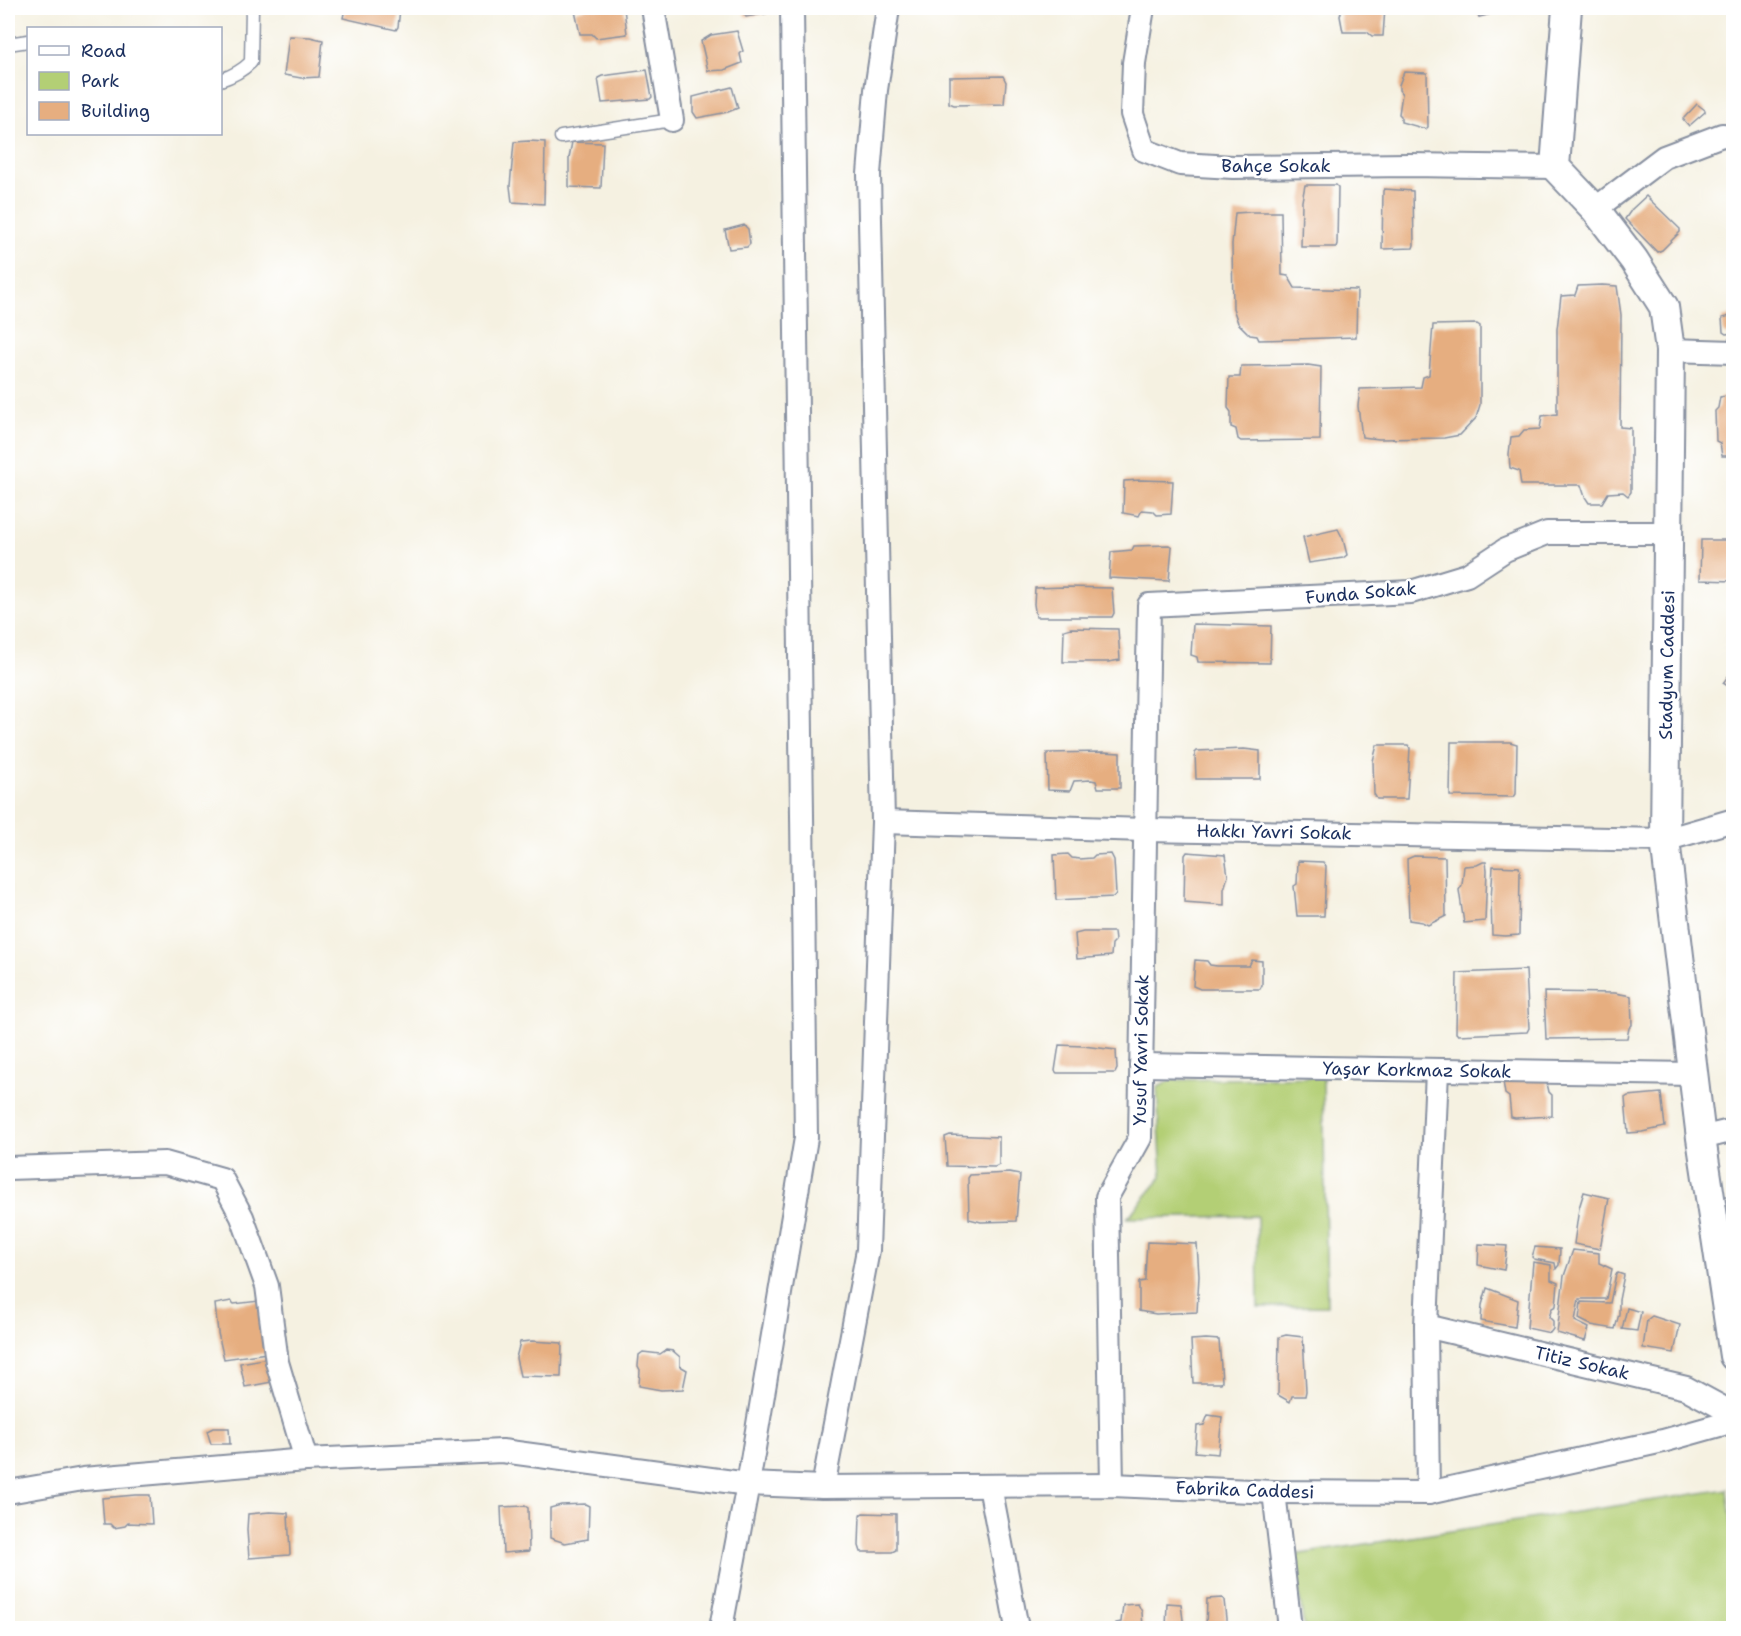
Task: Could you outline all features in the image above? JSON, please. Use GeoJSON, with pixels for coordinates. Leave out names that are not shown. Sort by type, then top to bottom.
{"type":"FeatureCollection","features":[{"type":"Feature","properties":{"kind":"street"},"geometry":{"type":"LineString","coordinates":[[653,8],[672,120]]}},
{"type":"Feature","properties":{"kind":"street"},"geometry":{"type":"LineString","coordinates":[[721,1629],[748,1484],[806,1138],[792,8]]}},
{"type":"Feature","properties":{"kind":"street"},"geometry":{"type":"LineString","coordinates":[[823,1486],[868,1250],[883,822],[869,174],[876,90],[888,8]]}},
{"type":"Feature","properties":{"kind":"street","name":"Bahçe Sokak"},"geometry":{"type":"LineString","coordinates":[[1143,8],[1134,63],[1132,114],[1144,150],[1180,164],[1233,167],[1555,166]]}},
{"type":"Feature","properties":{"kind":"street"},"geometry":{"type":"LineString","coordinates":[[1555,166],[1567,8]]}},
{"type":"Feature","properties":{"kind":"street"},"geometry":{"type":"LineString","coordinates":[[1595,209],[1664,157],[1722,135],[1734,136]]}},
{"type":"Feature","properties":{"kind":"street","name":"Stadyum Caddesi"},"geometry":{"type":"LineString","coordinates":[[1555,166],[1595,209],[1634,260],[1664,307],[1670,350],[1665,840],[1701,1138],[1734,1356]]}},
{"type":"Feature","properties":{"kind":"street"},"geometry":{"type":"LineString","coordinates":[[1670,350],[1734,352]]}},
{"type":"Feature","properties":{"kind":"street","name":"Funda Sokak"},"geometry":{"type":"LineString","coordinates":[[1149,605],[1411,592],[1467,575],[1504,550],[1547,533],[1668,533]]}},
{"type":"Feature","properties":{"kind":"street","name":"Yusuf Yavri Sokak"},"geometry":{"type":"LineString","coordinates":[[1112,1485],[1107,1197],[1140,1138],[1149,605]]}},
{"type":"Feature","properties":{"kind":"street","name":"Hakkı Yavri Sokak"},"geometry":{"type":"LineString","coordinates":[[883,822],[1145,830],[1665,840],[1734,820]]}},
{"type":"Feature","properties":{"kind":"street","name":"Yaşar Korkmaz Sokak"},"geometry":{"type":"LineString","coordinates":[[1141,1065],[1693,1074]]}},
{"type":"Feature","properties":{"kind":"street"},"geometry":{"type":"LineString","coordinates":[[1428,1493],[1426,1326],[1437,1071]]}},
{"type":"Feature","properties":{"kind":"street"},"geometry":{"type":"LineString","coordinates":[[1701,1138],[1734,1130]]}},
{"type":"Feature","properties":{"kind":"street"},"geometry":{"type":"LineString","coordinates":[[8,1168],[165,1163],[222,1179],[242,1217],[267,1286],[277,1362],[306,1460]]}},
{"type":"Feature","properties":{"kind":"street","name":"Titiz Sokak"},"geometry":{"type":"LineString","coordinates":[[1426,1326],[1686,1388],[1734,1414]]}},
{"type":"Feature","properties":{"kind":"street","name":"Fabrika Caddesi"},"geometry":{"type":"LineString","coordinates":[[8,1492],[83,1479],[306,1460],[502,1451],[748,1484],[1112,1485],[1274,1492],[1428,1493],[1663,1441],[1734,1421]]}},
{"type":"Feature","properties":{"kind":"street"},"geometry":{"type":"LineString","coordinates":[[990,1486],[1017,1629]]}},
{"type":"Feature","properties":{"kind":"street"},"geometry":{"type":"LineString","coordinates":[[1274,1492],[1290,1629]]}},
{"type":"Feature","properties":{"kind":"lane"},"geometry":{"type":"LineString","coordinates":[[222,80],[242,71],[251,62],[252,8]]}},
{"type":"Feature","properties":{"kind":"lane"},"geometry":{"type":"LineString","coordinates":[[8,44],[27,41]]}},
{"type":"Feature","properties":{"kind":"lane"},"geometry":{"type":"LineString","coordinates":[[561,137],[672,120]]}},
{"type":"Feature","properties":{"kind":"green space"},"geometry":{"type":"Polygon","coordinates":[[[1323,1077],[1327,1306],[1258,1307],[1257,1216],[1127,1218],[1162,1177],[1157,1088],[1170,1080],[1323,1077]]]}},
{"type":"Feature","properties":{"kind":"green space"},"geometry":{"type":"Polygon","coordinates":[[[1727,1489],[1734,1542],[1733,1628],[1304,1628],[1294,1555],[1727,1489]]]}},
{"type":"Feature","properties":{"kind":"building"},"geometry":{"type":"Polygon","coordinates":[[[345,8],[400,9],[398,27],[396,30],[343,18],[345,8]]]}},
{"type":"Feature","properties":{"kind":"building"},"geometry":{"type":"Polygon","coordinates":[[[586,8],[624,8],[627,34],[596,38],[592,34],[580,34],[575,11],[586,8]]]}},
{"type":"Feature","properties":{"kind":"building"},"geometry":{"type":"Polygon","coordinates":[[[768,8],[768,13],[746,17],[745,10],[768,8]]]}},
{"type":"Feature","properties":{"kind":"building"},"geometry":{"type":"Polygon","coordinates":[[[932,8],[965,8],[937,15],[932,8]]]}},
{"type":"Feature","properties":{"kind":"building"},"geometry":{"type":"Polygon","coordinates":[[[1342,8],[1385,8],[1383,36],[1372,36],[1367,32],[1343,32],[1340,16],[1342,8]]]}},
{"type":"Feature","properties":{"kind":"building"},"geometry":{"type":"Polygon","coordinates":[[[1475,8],[1515,8],[1479,17],[1475,8]]]}},
{"type":"Feature","properties":{"kind":"building"},"geometry":{"type":"Polygon","coordinates":[[[737,31],[743,51],[740,54],[742,63],[724,70],[708,71],[701,41],[711,35],[737,31]]]}},
{"type":"Feature","properties":{"kind":"building"},"geometry":{"type":"Polygon","coordinates":[[[289,36],[323,40],[319,77],[301,78],[284,75],[289,36]]]}},
{"type":"Feature","properties":{"kind":"building"},"geometry":{"type":"Polygon","coordinates":[[[647,70],[652,97],[650,99],[602,103],[598,78],[647,70]]]}},
{"type":"Feature","properties":{"kind":"building"},"geometry":{"type":"Polygon","coordinates":[[[1404,72],[1427,73],[1428,127],[1426,129],[1401,122],[1399,114],[1402,94],[1399,85],[1404,72]]]}},
{"type":"Feature","properties":{"kind":"building"},"geometry":{"type":"Polygon","coordinates":[[[1003,76],[1006,82],[1004,104],[954,105],[949,103],[949,77],[1003,76]]]}},
{"type":"Feature","properties":{"kind":"building"},"geometry":{"type":"Polygon","coordinates":[[[732,87],[738,108],[697,118],[693,112],[693,97],[732,87]]]}},
{"type":"Feature","properties":{"kind":"building"},"geometry":{"type":"Polygon","coordinates":[[[1697,104],[1705,112],[1689,126],[1683,119],[1697,104]]]}},
{"type":"Feature","properties":{"kind":"building"},"geometry":{"type":"Polygon","coordinates":[[[514,142],[545,142],[544,204],[512,202],[510,186],[514,142]]]}},
{"type":"Feature","properties":{"kind":"building"},"geometry":{"type":"Polygon","coordinates":[[[572,142],[603,143],[601,188],[569,187],[569,158],[572,142]]]}},
{"type":"Feature","properties":{"kind":"building"},"geometry":{"type":"Polygon","coordinates":[[[1305,185],[1336,185],[1338,187],[1336,247],[1301,247],[1302,201],[1305,185]]]}},
{"type":"Feature","properties":{"kind":"building"},"geometry":{"type":"Polygon","coordinates":[[[1384,189],[1413,191],[1413,248],[1382,249],[1384,189]]]}},
{"type":"Feature","properties":{"kind":"building"},"geometry":{"type":"Polygon","coordinates":[[[1646,196],[1680,229],[1680,232],[1662,250],[1657,252],[1625,219],[1646,196]]]}},
{"type":"Feature","properties":{"kind":"building"},"geometry":{"type":"Polygon","coordinates":[[[1281,212],[1282,275],[1288,276],[1295,288],[1357,290],[1356,337],[1259,340],[1257,336],[1250,335],[1238,323],[1233,308],[1232,244],[1235,213],[1281,212]]]}},
{"type":"Feature","properties":{"kind":"building"},"geometry":{"type":"Polygon","coordinates":[[[744,225],[748,229],[750,244],[747,247],[729,249],[725,230],[744,225]]]}},
{"type":"Feature","properties":{"kind":"building"},"geometry":{"type":"Polygon","coordinates":[[[1578,286],[1617,286],[1621,315],[1620,427],[1631,428],[1631,492],[1628,496],[1623,492],[1608,493],[1602,503],[1589,503],[1581,485],[1521,485],[1519,471],[1510,468],[1509,454],[1511,437],[1519,436],[1524,430],[1540,429],[1542,416],[1557,414],[1557,329],[1561,296],[1575,295],[1578,286]]]}},
{"type":"Feature","properties":{"kind":"building"},"geometry":{"type":"Polygon","coordinates":[[[1734,315],[1734,333],[1726,334],[1723,332],[1722,318],[1734,315]]]}},
{"type":"Feature","properties":{"kind":"building"},"geometry":{"type":"Polygon","coordinates":[[[1477,324],[1480,326],[1480,405],[1476,418],[1460,435],[1444,438],[1362,437],[1358,406],[1360,389],[1421,387],[1423,377],[1429,375],[1433,325],[1477,324]]]}},
{"type":"Feature","properties":{"kind":"building"},"geometry":{"type":"Polygon","coordinates":[[[1308,365],[1321,367],[1320,440],[1241,441],[1238,439],[1236,429],[1231,427],[1231,412],[1228,408],[1229,377],[1240,377],[1241,366],[1308,365]]]}},
{"type":"Feature","properties":{"kind":"building"},"geometry":{"type":"Polygon","coordinates":[[[1734,395],[1734,456],[1722,456],[1720,443],[1716,441],[1715,411],[1718,408],[1720,397],[1734,395]]]}},
{"type":"Feature","properties":{"kind":"building"},"geometry":{"type":"Polygon","coordinates":[[[1124,481],[1173,481],[1171,514],[1157,515],[1153,511],[1142,510],[1139,516],[1123,513],[1124,481]]]}},
{"type":"Feature","properties":{"kind":"building"},"geometry":{"type":"Polygon","coordinates":[[[1338,529],[1347,555],[1343,558],[1309,563],[1303,537],[1338,529]]]}},
{"type":"Feature","properties":{"kind":"building"},"geometry":{"type":"Polygon","coordinates":[[[1701,540],[1734,540],[1734,581],[1700,580],[1701,540]]]}},
{"type":"Feature","properties":{"kind":"building"},"geometry":{"type":"Polygon","coordinates":[[[1169,545],[1172,547],[1169,581],[1109,578],[1111,552],[1132,550],[1134,546],[1169,545]]]}},
{"type":"Feature","properties":{"kind":"building"},"geometry":{"type":"Polygon","coordinates":[[[1035,588],[1112,588],[1114,613],[1112,617],[1036,617],[1035,588]]]}},
{"type":"Feature","properties":{"kind":"building"},"geometry":{"type":"Polygon","coordinates":[[[1193,624],[1271,626],[1270,663],[1198,662],[1197,657],[1191,655],[1193,624]]]}},
{"type":"Feature","properties":{"kind":"building"},"geometry":{"type":"Polygon","coordinates":[[[1071,628],[1118,629],[1120,660],[1063,662],[1064,630],[1071,628]]]}},
{"type":"Feature","properties":{"kind":"building"},"geometry":{"type":"Polygon","coordinates":[[[1734,668],[1734,690],[1723,683],[1734,668]]]}},
{"type":"Feature","properties":{"kind":"building"},"geometry":{"type":"Polygon","coordinates":[[[1451,742],[1517,744],[1516,794],[1514,797],[1450,796],[1451,742]]]}},
{"type":"Feature","properties":{"kind":"building"},"geometry":{"type":"Polygon","coordinates":[[[1377,745],[1408,745],[1410,748],[1407,799],[1377,799],[1374,794],[1373,761],[1377,745]]]}},
{"type":"Feature","properties":{"kind":"building"},"geometry":{"type":"Polygon","coordinates":[[[1244,749],[1260,751],[1260,779],[1196,779],[1195,753],[1197,751],[1244,749]]]}},
{"type":"Feature","properties":{"kind":"building"},"geometry":{"type":"Polygon","coordinates":[[[1047,753],[1120,753],[1120,788],[1098,788],[1096,781],[1091,780],[1074,781],[1070,791],[1048,790],[1047,753]]]}},
{"type":"Feature","properties":{"kind":"building"},"geometry":{"type":"Polygon","coordinates":[[[1187,852],[1225,855],[1228,876],[1224,889],[1224,905],[1184,902],[1185,855],[1187,852]]]}},
{"type":"Feature","properties":{"kind":"building"},"geometry":{"type":"Polygon","coordinates":[[[1068,854],[1072,858],[1079,859],[1111,854],[1114,860],[1116,894],[1113,897],[1056,900],[1054,855],[1068,854]]]}},
{"type":"Feature","properties":{"kind":"building"},"geometry":{"type":"Polygon","coordinates":[[[1414,856],[1445,857],[1446,916],[1428,925],[1409,920],[1407,859],[1414,856]]]}},
{"type":"Feature","properties":{"kind":"building"},"geometry":{"type":"Polygon","coordinates":[[[1298,861],[1323,862],[1326,866],[1324,916],[1297,916],[1294,886],[1297,884],[1298,861]]]}},
{"type":"Feature","properties":{"kind":"building"},"geometry":{"type":"Polygon","coordinates":[[[1486,862],[1487,870],[1485,921],[1464,923],[1459,890],[1462,885],[1464,866],[1486,862]]]}},
{"type":"Feature","properties":{"kind":"building"},"geometry":{"type":"Polygon","coordinates":[[[1493,866],[1519,867],[1519,935],[1492,935],[1493,866]]]}},
{"type":"Feature","properties":{"kind":"building"},"geometry":{"type":"Polygon","coordinates":[[[1114,932],[1115,941],[1112,944],[1111,956],[1077,959],[1075,934],[1114,932]]]}},
{"type":"Feature","properties":{"kind":"building"},"geometry":{"type":"Polygon","coordinates":[[[1195,960],[1207,961],[1210,965],[1217,966],[1249,966],[1252,960],[1262,961],[1262,985],[1260,989],[1200,989],[1193,986],[1195,960]]]}},
{"type":"Feature","properties":{"kind":"building"},"geometry":{"type":"Polygon","coordinates":[[[1526,970],[1529,1028],[1527,1032],[1458,1035],[1456,1033],[1457,973],[1526,970]]]}},
{"type":"Feature","properties":{"kind":"building"},"geometry":{"type":"Polygon","coordinates":[[[1544,992],[1615,993],[1631,996],[1632,1025],[1627,1038],[1546,1039],[1544,992]]]}},
{"type":"Feature","properties":{"kind":"building"},"geometry":{"type":"Polygon","coordinates":[[[1059,1045],[1116,1050],[1117,1069],[1115,1073],[1057,1073],[1055,1071],[1059,1045]]]}},
{"type":"Feature","properties":{"kind":"building"},"geometry":{"type":"Polygon","coordinates":[[[1546,1079],[1552,1095],[1552,1116],[1511,1117],[1509,1097],[1505,1094],[1503,1081],[1546,1079]]]}},
{"type":"Feature","properties":{"kind":"building"},"geometry":{"type":"Polygon","coordinates":[[[1661,1093],[1665,1127],[1628,1133],[1625,1098],[1661,1093]]]}},
{"type":"Feature","properties":{"kind":"building"},"geometry":{"type":"Polygon","coordinates":[[[950,1135],[999,1137],[999,1165],[995,1167],[947,1166],[945,1137],[950,1135]]]}},
{"type":"Feature","properties":{"kind":"building"},"geometry":{"type":"Polygon","coordinates":[[[1009,1173],[1020,1175],[1016,1221],[981,1222],[969,1219],[968,1178],[970,1175],[1009,1173]]]}},
{"type":"Feature","properties":{"kind":"building"},"geometry":{"type":"Polygon","coordinates":[[[1584,1192],[1609,1198],[1600,1249],[1574,1244],[1579,1208],[1584,1192]]]}},
{"type":"Feature","properties":{"kind":"building"},"geometry":{"type":"Polygon","coordinates":[[[1147,1242],[1197,1244],[1199,1276],[1197,1312],[1156,1314],[1139,1311],[1139,1282],[1145,1281],[1147,1242]]]}},
{"type":"Feature","properties":{"kind":"building"},"geometry":{"type":"Polygon","coordinates":[[[1479,1244],[1507,1246],[1504,1270],[1478,1265],[1479,1244]]]}},
{"type":"Feature","properties":{"kind":"building"},"geometry":{"type":"Polygon","coordinates":[[[1535,1247],[1560,1249],[1559,1265],[1556,1269],[1555,1263],[1532,1257],[1535,1247]]]}},
{"type":"Feature","properties":{"kind":"building"},"geometry":{"type":"Polygon","coordinates":[[[1573,1250],[1599,1253],[1599,1263],[1612,1269],[1606,1299],[1579,1299],[1575,1321],[1589,1328],[1585,1341],[1557,1333],[1564,1276],[1573,1250]]]}},
{"type":"Feature","properties":{"kind":"building"},"geometry":{"type":"Polygon","coordinates":[[[1533,1262],[1551,1265],[1551,1280],[1558,1283],[1556,1306],[1552,1308],[1549,1317],[1553,1321],[1553,1329],[1550,1333],[1527,1328],[1533,1262]]]}},
{"type":"Feature","properties":{"kind":"building"},"geometry":{"type":"Polygon","coordinates":[[[1618,1273],[1624,1275],[1615,1329],[1591,1325],[1579,1319],[1581,1302],[1610,1303],[1618,1273]]]}},
{"type":"Feature","properties":{"kind":"building"},"geometry":{"type":"Polygon","coordinates":[[[1487,1288],[1518,1300],[1515,1327],[1481,1321],[1482,1305],[1487,1288]]]}},
{"type":"Feature","properties":{"kind":"building"},"geometry":{"type":"Polygon","coordinates":[[[231,1301],[234,1304],[259,1301],[267,1353],[224,1359],[215,1304],[231,1301]]]}},
{"type":"Feature","properties":{"kind":"building"},"geometry":{"type":"Polygon","coordinates":[[[1627,1308],[1641,1312],[1637,1331],[1622,1329],[1627,1308]]]}},
{"type":"Feature","properties":{"kind":"building"},"geometry":{"type":"Polygon","coordinates":[[[1652,1316],[1680,1325],[1674,1353],[1643,1348],[1647,1320],[1652,1316]]]}},
{"type":"Feature","properties":{"kind":"building"},"geometry":{"type":"Polygon","coordinates":[[[1286,1335],[1303,1337],[1305,1396],[1292,1396],[1290,1402],[1278,1395],[1279,1337],[1286,1335]]]}},
{"type":"Feature","properties":{"kind":"building"},"geometry":{"type":"Polygon","coordinates":[[[1191,1340],[1219,1340],[1221,1383],[1193,1383],[1191,1340]]]}},
{"type":"Feature","properties":{"kind":"building"},"geometry":{"type":"Polygon","coordinates":[[[520,1342],[562,1343],[561,1377],[520,1376],[516,1358],[520,1342]]]}},
{"type":"Feature","properties":{"kind":"building"},"geometry":{"type":"Polygon","coordinates":[[[666,1350],[673,1351],[680,1357],[680,1366],[687,1370],[683,1389],[661,1390],[639,1386],[639,1355],[643,1352],[660,1354],[666,1350]]]}},
{"type":"Feature","properties":{"kind":"building"},"geometry":{"type":"Polygon","coordinates":[[[268,1358],[272,1382],[245,1387],[240,1363],[268,1358]]]}},
{"type":"Feature","properties":{"kind":"building"},"geometry":{"type":"Polygon","coordinates":[[[1208,1415],[1222,1417],[1218,1454],[1195,1452],[1197,1426],[1204,1425],[1208,1415]]]}},
{"type":"Feature","properties":{"kind":"building"},"geometry":{"type":"Polygon","coordinates":[[[213,1428],[229,1428],[230,1444],[211,1444],[207,1431],[213,1428]]]}},
{"type":"Feature","properties":{"kind":"building"},"geometry":{"type":"Polygon","coordinates":[[[150,1495],[152,1524],[128,1523],[125,1526],[114,1528],[110,1524],[104,1524],[102,1498],[150,1495]]]}},
{"type":"Feature","properties":{"kind":"building"},"geometry":{"type":"Polygon","coordinates":[[[585,1504],[589,1506],[588,1539],[565,1543],[550,1538],[550,1508],[585,1504]]]}},
{"type":"Feature","properties":{"kind":"building"},"geometry":{"type":"Polygon","coordinates":[[[525,1506],[528,1508],[529,1551],[503,1553],[501,1507],[525,1506]]]}},
{"type":"Feature","properties":{"kind":"building"},"geometry":{"type":"Polygon","coordinates":[[[288,1513],[290,1554],[249,1558],[248,1514],[288,1513]]]}},
{"type":"Feature","properties":{"kind":"building"},"geometry":{"type":"Polygon","coordinates":[[[863,1513],[896,1514],[896,1550],[861,1552],[859,1546],[860,1515],[863,1513]]]}},
{"type":"Feature","properties":{"kind":"building"},"geometry":{"type":"Polygon","coordinates":[[[1222,1598],[1227,1628],[1206,1628],[1207,1599],[1222,1598]]]}},
{"type":"Feature","properties":{"kind":"building"},"geometry":{"type":"Polygon","coordinates":[[[1167,1603],[1181,1604],[1184,1628],[1166,1628],[1167,1603]]]}},
{"type":"Feature","properties":{"kind":"building"},"geometry":{"type":"Polygon","coordinates":[[[1138,1604],[1142,1612],[1143,1628],[1116,1628],[1116,1623],[1121,1622],[1123,1605],[1138,1604]]]}}]}
